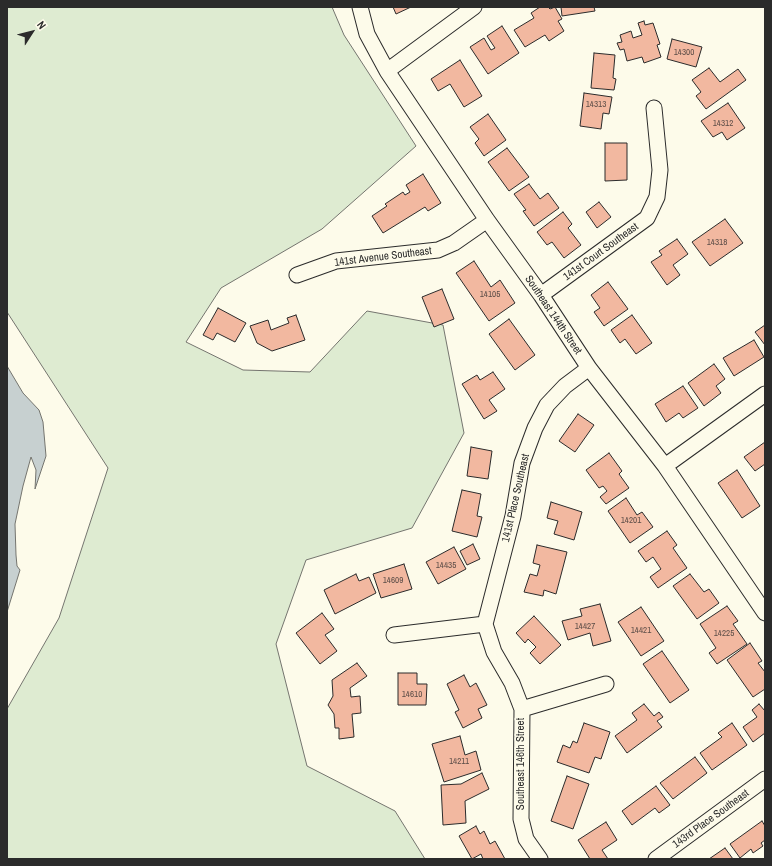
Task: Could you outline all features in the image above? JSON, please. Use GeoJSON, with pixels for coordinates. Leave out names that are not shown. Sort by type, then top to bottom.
{"type":"FeatureCollection","features":[{"type":"Feature","properties":{"kind":"street","name":"Southeast 144th Street"},"geometry":{"type":"LineString","coordinates":[[360,7],[367,34],[387,71],[486,220],[540,295],[589,368],[665,466],[765,613]]}},
{"type":"Feature","properties":{"kind":"street"},"geometry":{"type":"LineString","coordinates":[[387,71],[474,7]]}},
{"type":"Feature","properties":{"kind":"street","name":"141st Court Southeast"},"geometry":{"type":"LineString","coordinates":[[540,295],[647,218],[657,197],[660,170],[654,108]]}},
{"type":"Feature","properties":{"kind":"street","name":"141st Avenue Southeast"},"geometry":{"type":"LineString","coordinates":[[297,275],[336,261],[438,250],[454,243],[486,220]]}},
{"type":"Feature","properties":{"kind":"street","name":"141st Place Southeast"},"geometry":{"type":"LineString","coordinates":[[485,624],[513,516],[522,463],[535,428],[547,405],[565,386],[589,368]]}},
{"type":"Feature","properties":{"kind":"street"},"geometry":{"type":"LineString","coordinates":[[665,466],[765,394]]}},
{"type":"Feature","properties":{"kind":"street"},"geometry":{"type":"LineString","coordinates":[[394,635],[485,624]]}},
{"type":"Feature","properties":{"kind":"street","name":"Southeast 146th Street"},"geometry":{"type":"LineString","coordinates":[[485,624],[494,652],[512,683],[522,709],[522,819],[526,839],[540,859]]}},
{"type":"Feature","properties":{"kind":"street"},"geometry":{"type":"LineString","coordinates":[[522,709],[606,684]]}},
{"type":"Feature","properties":{"kind":"street","name":"143rd Place Southeast"},"geometry":{"type":"LineString","coordinates":[[656,859],[765,779]]}},
{"type":"Feature","properties":{"kind":"green space"},"geometry":{"type":"Polygon","coordinates":[[[7,7],[332,7],[344,35],[416,146],[322,229],[221,288],[186,342],[243,370],[310,372],[367,311],[443,325],[464,433],[412,528],[306,560],[276,644],[307,766],[395,811],[425,859],[7,859],[7,709],[59,618],[108,468],[7,312],[7,7]]]}},
{"type":"Feature","properties":{"kind":"shaded area"},"geometry":{"type":"Polygon","coordinates":[[[7,366],[23,393],[39,410],[43,422],[46,456],[35,489],[36,470],[31,457],[23,486],[15,524],[17,566],[20,570],[7,612],[7,366]]]}},
{"type":"Feature","properties":{"kind":"building"},"geometry":{"type":"Polygon","coordinates":[[[393,7],[411,7],[396,14],[393,7]]]}},
{"type":"Feature","properties":{"kind":"building"},"geometry":{"type":"Polygon","coordinates":[[[540,7],[548,7],[550,9],[555,7],[562,19],[558,21],[564,31],[549,41],[545,35],[525,47],[514,30],[534,18],[531,13],[540,7]]]}},
{"type":"Feature","properties":{"kind":"building"},"geometry":{"type":"Polygon","coordinates":[[[561,7],[594,7],[595,11],[562,16],[561,7]]]}},
{"type":"Feature","properties":{"kind":"building"},"geometry":{"type":"Polygon","coordinates":[[[644,21],[645,25],[653,23],[660,44],[657,45],[661,57],[644,63],[642,57],[627,61],[624,49],[620,50],[617,43],[622,42],[620,35],[631,31],[633,38],[642,35],[638,23],[644,21]]]}},
{"type":"Feature","properties":{"kind":"building"},"geometry":{"type":"Polygon","coordinates":[[[502,26],[519,53],[488,74],[470,47],[484,38],[491,50],[495,48],[487,36],[502,26]]]}},
{"type":"Feature","properties":{"kind":"building"},"geometry":{"type":"Polygon","coordinates":[[[672,39],[702,47],[696,67],[667,59],[672,39]]]}},
{"type":"Feature","properties":{"kind":"building"},"geometry":{"type":"Polygon","coordinates":[[[594,53],[615,55],[613,78],[616,79],[614,90],[591,88],[594,53]]]}},
{"type":"Feature","properties":{"kind":"building"},"geometry":{"type":"Polygon","coordinates":[[[460,60],[482,96],[464,107],[450,84],[438,91],[431,79],[460,60]]]}},
{"type":"Feature","properties":{"kind":"building"},"geometry":{"type":"Polygon","coordinates":[[[709,68],[720,82],[738,69],[746,80],[706,109],[696,96],[701,92],[692,80],[709,68]]]}},
{"type":"Feature","properties":{"kind":"building"},"geometry":{"type":"Polygon","coordinates":[[[584,93],[612,97],[609,114],[603,113],[601,129],[580,126],[584,93]]]}},
{"type":"Feature","properties":{"kind":"building"},"geometry":{"type":"Polygon","coordinates":[[[728,103],[745,128],[727,140],[722,132],[713,137],[701,121],[728,103]]]}},
{"type":"Feature","properties":{"kind":"building"},"geometry":{"type":"Polygon","coordinates":[[[488,114],[506,140],[484,156],[475,143],[479,139],[470,127],[488,114]]]}},
{"type":"Feature","properties":{"kind":"building"},"geometry":{"type":"Polygon","coordinates":[[[605,143],[627,143],[627,180],[605,181],[605,143]]]}},
{"type":"Feature","properties":{"kind":"building"},"geometry":{"type":"Polygon","coordinates":[[[507,148],[529,177],[509,191],[488,162],[507,148]]]}},
{"type":"Feature","properties":{"kind":"building"},"geometry":{"type":"Polygon","coordinates":[[[423,174],[441,203],[428,211],[425,207],[383,233],[372,216],[387,206],[385,204],[403,192],[405,195],[410,192],[406,185],[423,174]]]}},
{"type":"Feature","properties":{"kind":"building"},"geometry":{"type":"Polygon","coordinates":[[[529,184],[540,199],[548,193],[559,208],[534,226],[523,211],[526,210],[514,194],[529,184]]]}},
{"type":"Feature","properties":{"kind":"building"},"geometry":{"type":"Polygon","coordinates":[[[599,202],[611,217],[597,228],[586,212],[599,202]]]}},
{"type":"Feature","properties":{"kind":"building"},"geometry":{"type":"Polygon","coordinates":[[[563,212],[572,224],[568,228],[581,245],[564,258],[552,242],[547,245],[537,232],[563,212]]]}},
{"type":"Feature","properties":{"kind":"building"},"geometry":{"type":"Polygon","coordinates":[[[725,219],[743,243],[710,266],[692,242],[725,219]]]}},
{"type":"Feature","properties":{"kind":"building"},"geometry":{"type":"Polygon","coordinates":[[[677,239],[688,254],[673,265],[680,275],[667,285],[651,262],[662,255],[659,251],[677,239]]]}},
{"type":"Feature","properties":{"kind":"building"},"geometry":{"type":"Polygon","coordinates":[[[474,261],[491,287],[500,280],[515,303],[489,321],[456,273],[474,261]]]}},
{"type":"Feature","properties":{"kind":"building"},"geometry":{"type":"Polygon","coordinates":[[[608,282],[628,309],[604,326],[594,312],[600,308],[591,295],[608,282]]]}},
{"type":"Feature","properties":{"kind":"building"},"geometry":{"type":"Polygon","coordinates":[[[442,289],[454,319],[434,327],[422,297],[442,289]]]}},
{"type":"Feature","properties":{"kind":"building"},"geometry":{"type":"Polygon","coordinates":[[[218,308],[246,323],[235,342],[217,333],[213,340],[203,335],[218,308]]]}},
{"type":"Feature","properties":{"kind":"building"},"geometry":{"type":"Polygon","coordinates":[[[296,315],[305,340],[272,351],[257,343],[250,326],[268,320],[271,330],[289,323],[287,318],[296,315]]]}},
{"type":"Feature","properties":{"kind":"building"},"geometry":{"type":"Polygon","coordinates":[[[632,315],[652,343],[636,354],[625,339],[620,343],[611,330],[632,315]]]}},
{"type":"Feature","properties":{"kind":"building"},"geometry":{"type":"Polygon","coordinates":[[[509,319],[535,355],[515,370],[489,334],[509,319]]]}},
{"type":"Feature","properties":{"kind":"building"},"geometry":{"type":"Polygon","coordinates":[[[765,325],[765,345],[755,332],[765,325]]]}},
{"type":"Feature","properties":{"kind":"building"},"geometry":{"type":"Polygon","coordinates":[[[754,340],[764,357],[734,376],[723,358],[754,340]]]}},
{"type":"Feature","properties":{"kind":"building"},"geometry":{"type":"Polygon","coordinates":[[[714,364],[725,379],[716,386],[721,393],[704,406],[688,383],[714,364]]]}},
{"type":"Feature","properties":{"kind":"building"},"geometry":{"type":"Polygon","coordinates":[[[493,372],[505,389],[489,400],[497,411],[484,419],[462,384],[477,375],[480,380],[493,372]]]}},
{"type":"Feature","properties":{"kind":"building"},"geometry":{"type":"Polygon","coordinates":[[[683,386],[698,408],[683,418],[679,413],[666,422],[655,404],[683,386]]]}},
{"type":"Feature","properties":{"kind":"building"},"geometry":{"type":"Polygon","coordinates":[[[578,414],[594,425],[575,452],[559,441],[578,414]]]}},
{"type":"Feature","properties":{"kind":"building"},"geometry":{"type":"Polygon","coordinates":[[[765,442],[765,464],[755,471],[744,457],[765,442]]]}},
{"type":"Feature","properties":{"kind":"building"},"geometry":{"type":"Polygon","coordinates":[[[471,447],[492,451],[488,479],[467,476],[471,447]]]}},
{"type":"Feature","properties":{"kind":"building"},"geometry":{"type":"Polygon","coordinates":[[[609,453],[622,471],[619,474],[629,488],[606,504],[600,497],[607,491],[603,486],[599,488],[586,470],[609,453]]]}},
{"type":"Feature","properties":{"kind":"building"},"geometry":{"type":"Polygon","coordinates":[[[737,470],[760,506],[742,518],[718,483],[737,470]]]}},
{"type":"Feature","properties":{"kind":"building"},"geometry":{"type":"Polygon","coordinates":[[[462,490],[481,494],[477,516],[482,517],[477,537],[452,531],[462,490]]]}},
{"type":"Feature","properties":{"kind":"building"},"geometry":{"type":"Polygon","coordinates":[[[626,498],[637,515],[642,512],[653,527],[630,543],[608,511],[626,498]]]}},
{"type":"Feature","properties":{"kind":"building"},"geometry":{"type":"Polygon","coordinates":[[[551,502],[582,512],[574,540],[554,534],[558,521],[547,518],[551,502]]]}},
{"type":"Feature","properties":{"kind":"building"},"geometry":{"type":"Polygon","coordinates":[[[667,531],[677,545],[673,548],[687,568],[658,588],[650,577],[661,569],[653,557],[646,562],[638,551],[667,531]]]}},
{"type":"Feature","properties":{"kind":"building"},"geometry":{"type":"Polygon","coordinates":[[[473,544],[480,559],[467,565],[460,551],[473,544]]]}},
{"type":"Feature","properties":{"kind":"building"},"geometry":{"type":"Polygon","coordinates":[[[537,545],[567,552],[556,594],[544,590],[543,596],[524,592],[530,574],[537,576],[540,565],[533,563],[537,545]]]}},
{"type":"Feature","properties":{"kind":"building"},"geometry":{"type":"Polygon","coordinates":[[[454,547],[466,569],[438,584],[426,562],[454,547]]]}},
{"type":"Feature","properties":{"kind":"building"},"geometry":{"type":"Polygon","coordinates":[[[404,564],[412,589],[381,598],[373,574],[404,564]]]}},
{"type":"Feature","properties":{"kind":"building"},"geometry":{"type":"Polygon","coordinates":[[[356,574],[359,581],[369,577],[376,593],[335,614],[324,590],[356,574]]]}},
{"type":"Feature","properties":{"kind":"building"},"geometry":{"type":"Polygon","coordinates":[[[690,574],[704,592],[709,589],[719,603],[697,619],[673,586],[690,574]]]}},
{"type":"Feature","properties":{"kind":"building"},"geometry":{"type":"Polygon","coordinates":[[[600,604],[611,641],[593,646],[590,633],[568,640],[562,621],[582,616],[580,609],[600,604]]]}},
{"type":"Feature","properties":{"kind":"building"},"geometry":{"type":"Polygon","coordinates":[[[727,606],[738,621],[733,624],[747,644],[717,664],[709,653],[716,648],[700,624],[727,606]]]}},
{"type":"Feature","properties":{"kind":"building"},"geometry":{"type":"Polygon","coordinates":[[[641,607],[664,641],[641,656],[618,622],[641,607]]]}},
{"type":"Feature","properties":{"kind":"building"},"geometry":{"type":"Polygon","coordinates":[[[322,613],[334,629],[325,635],[337,651],[320,664],[296,633],[322,613]]]}},
{"type":"Feature","properties":{"kind":"building"},"geometry":{"type":"Polygon","coordinates":[[[534,616],[561,645],[540,664],[530,653],[536,647],[528,639],[525,643],[516,633],[534,616]]]}},
{"type":"Feature","properties":{"kind":"building"},"geometry":{"type":"Polygon","coordinates":[[[750,643],[762,661],[758,663],[765,672],[765,689],[753,697],[727,660],[750,643]]]}},
{"type":"Feature","properties":{"kind":"building"},"geometry":{"type":"Polygon","coordinates":[[[662,651],[689,690],[670,703],[643,664],[662,651]]]}},
{"type":"Feature","properties":{"kind":"building"},"geometry":{"type":"Polygon","coordinates":[[[357,663],[367,676],[350,688],[351,697],[360,696],[361,713],[352,714],[354,737],[339,739],[339,728],[335,728],[334,714],[328,705],[333,696],[332,680],[357,663]]]}},
{"type":"Feature","properties":{"kind":"building"},"geometry":{"type":"Polygon","coordinates":[[[398,673],[417,673],[417,684],[427,684],[426,705],[398,705],[398,673]]]}},
{"type":"Feature","properties":{"kind":"building"},"geometry":{"type":"Polygon","coordinates":[[[464,675],[470,687],[476,683],[487,705],[478,709],[482,718],[463,728],[455,712],[459,710],[447,684],[464,675]]]}},
{"type":"Feature","properties":{"kind":"building"},"geometry":{"type":"Polygon","coordinates":[[[644,704],[654,716],[659,712],[663,717],[657,721],[662,727],[627,753],[615,736],[637,720],[632,713],[644,704]]]}},
{"type":"Feature","properties":{"kind":"building"},"geometry":{"type":"Polygon","coordinates":[[[759,704],[765,711],[765,733],[753,742],[743,727],[757,717],[752,710],[759,704]]]}},
{"type":"Feature","properties":{"kind":"building"},"geometry":{"type":"Polygon","coordinates":[[[584,723],[610,732],[601,759],[595,757],[589,773],[557,762],[563,745],[570,748],[573,741],[577,743],[584,723]]]}},
{"type":"Feature","properties":{"kind":"building"},"geometry":{"type":"Polygon","coordinates":[[[732,723],[747,745],[712,770],[700,753],[722,737],[718,733],[732,723]]]}},
{"type":"Feature","properties":{"kind":"building"},"geometry":{"type":"Polygon","coordinates":[[[460,736],[465,755],[476,751],[481,770],[444,782],[432,744],[460,736]]]}},
{"type":"Feature","properties":{"kind":"building"},"geometry":{"type":"Polygon","coordinates":[[[695,757],[707,773],[673,799],[660,783],[695,757]]]}},
{"type":"Feature","properties":{"kind":"building"},"geometry":{"type":"Polygon","coordinates":[[[482,773],[489,789],[465,801],[466,823],[443,825],[441,785],[461,784],[482,773]]]}},
{"type":"Feature","properties":{"kind":"building"},"geometry":{"type":"Polygon","coordinates":[[[567,776],[589,784],[573,829],[551,821],[567,776]]]}},
{"type":"Feature","properties":{"kind":"building"},"geometry":{"type":"Polygon","coordinates":[[[656,786],[670,805],[659,813],[655,808],[632,825],[622,811],[656,786]]]}},
{"type":"Feature","properties":{"kind":"building"},"geometry":{"type":"Polygon","coordinates":[[[762,821],[765,826],[765,840],[761,843],[763,846],[753,853],[751,849],[740,858],[730,844],[762,821]]]}},
{"type":"Feature","properties":{"kind":"building"},"geometry":{"type":"Polygon","coordinates":[[[606,822],[617,840],[602,850],[608,859],[590,859],[578,840],[606,822]]]}},
{"type":"Feature","properties":{"kind":"building"},"geometry":{"type":"Polygon","coordinates":[[[476,826],[480,834],[484,831],[490,844],[495,841],[505,859],[483,859],[481,854],[472,859],[459,836],[476,826]]]}},
{"type":"Feature","properties":{"kind":"building"},"geometry":{"type":"Polygon","coordinates":[[[725,848],[733,859],[709,859],[725,848]]]}}]}
